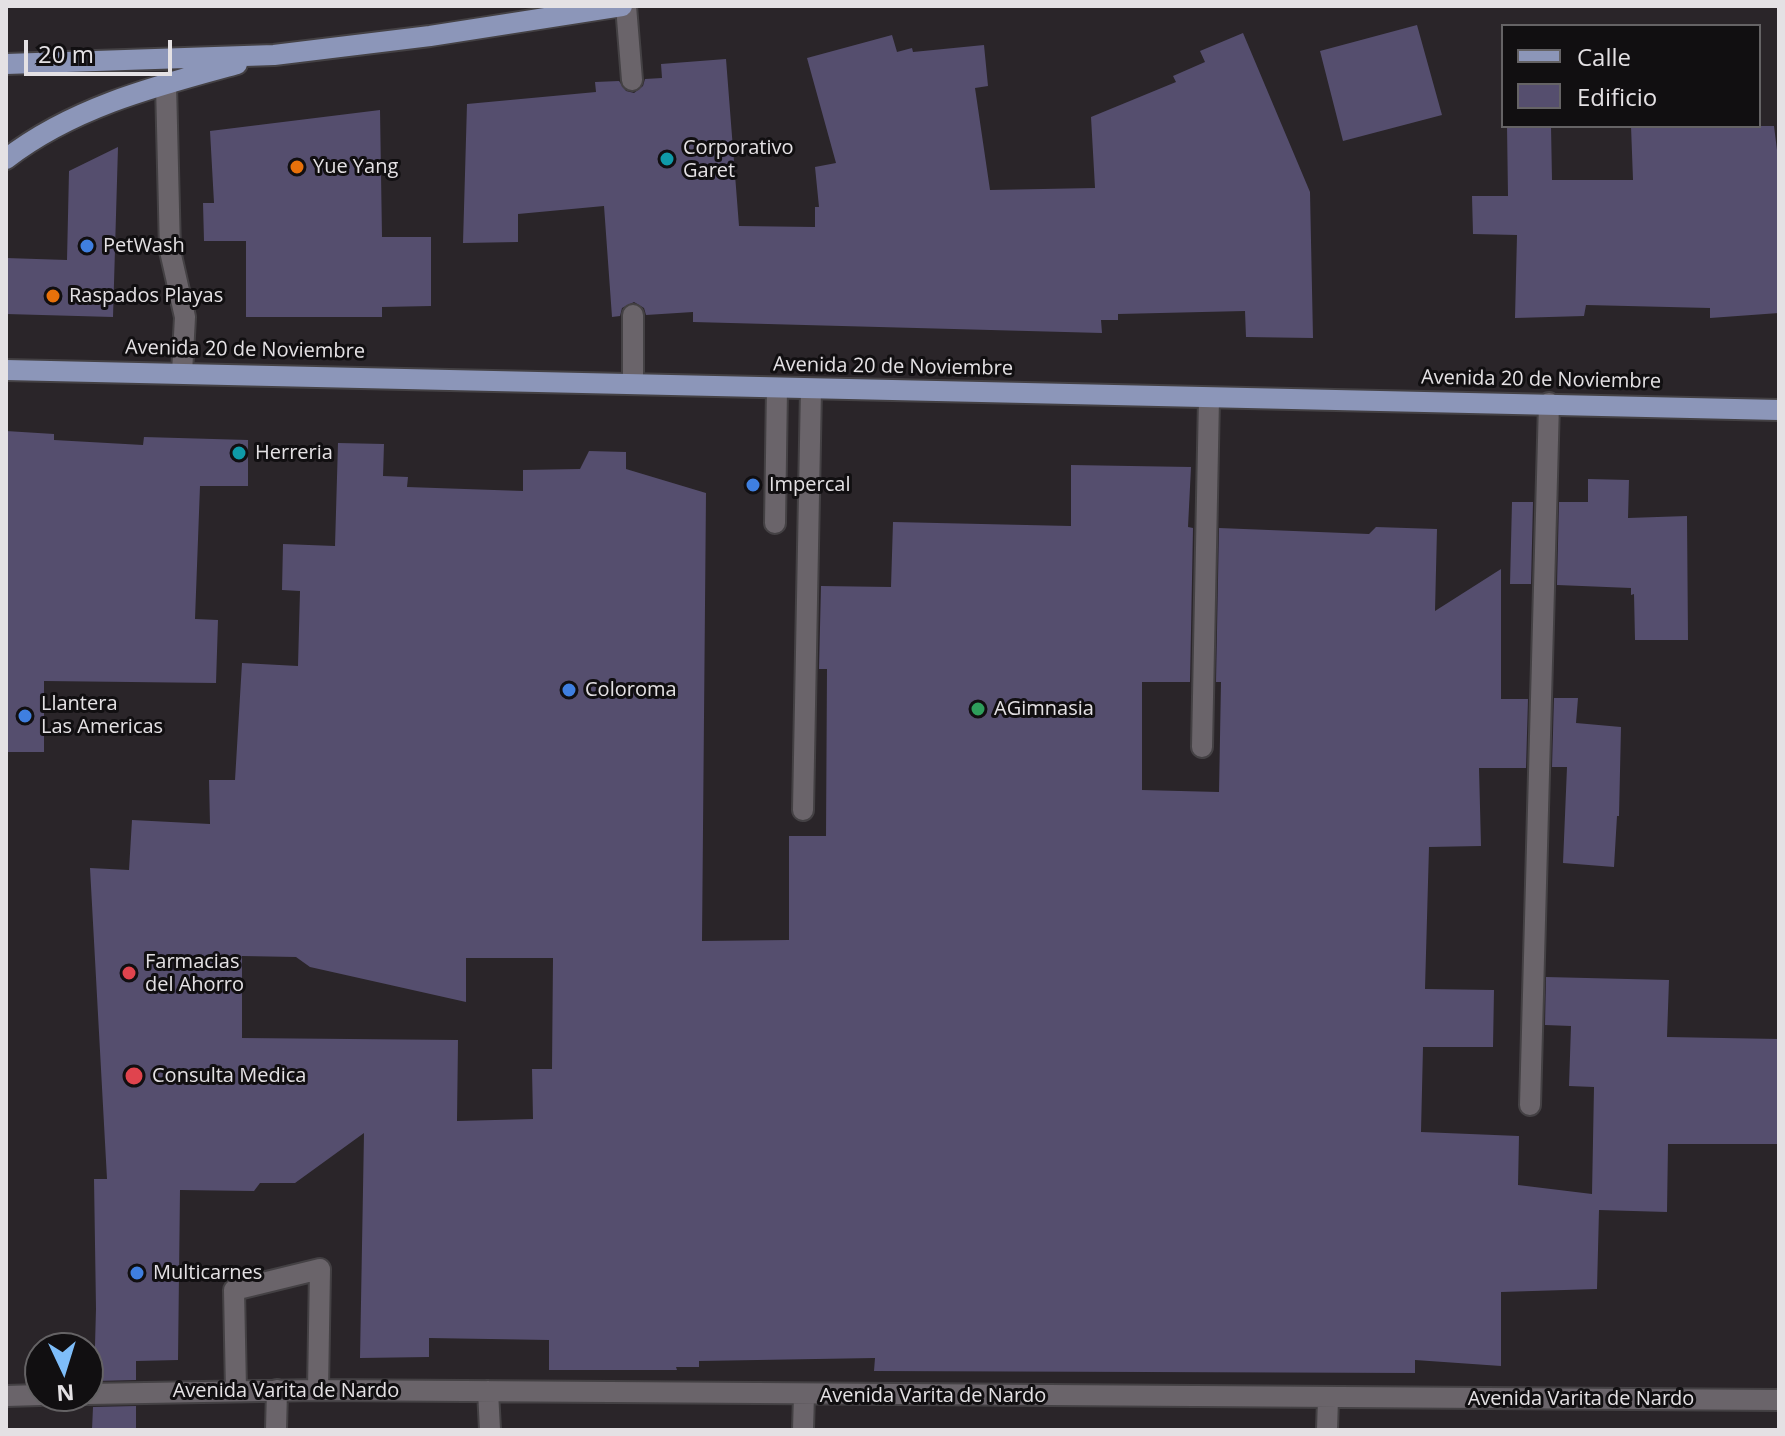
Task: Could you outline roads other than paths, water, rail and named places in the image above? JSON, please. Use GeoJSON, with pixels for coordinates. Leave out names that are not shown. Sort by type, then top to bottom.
{"type":"FeatureCollection","features":[{"type":"Feature","properties":{"kind":"main road"},"geometry":{"type":"LineString","coordinates":[[6,64],[274,55],[430,36],[624,6]]}},
{"type":"Feature","properties":{"kind":"main road"},"geometry":{"type":"LineString","coordinates":[[6,159],[81,112],[166,84],[274,55]]}},
{"type":"Feature","properties":{"kind":"main road","name":"Avenida 20 de Noviembre"},"geometry":{"type":"LineString","coordinates":[[6,370],[1779,410]]}},
{"type":"Feature","properties":{"kind":"street"},"geometry":{"type":"LineString","coordinates":[[624,6],[632,80]]}},
{"type":"Feature","properties":{"kind":"street"},"geometry":{"type":"LineString","coordinates":[[166,84],[170,251],[185,317],[182,373]]}},
{"type":"Feature","properties":{"kind":"street"},"geometry":{"type":"LineString","coordinates":[[633,315],[633,384]]}},
{"type":"Feature","properties":{"kind":"street"},"geometry":{"type":"LineString","coordinates":[[775,523],[777,388]]}},
{"type":"Feature","properties":{"kind":"street"},"geometry":{"type":"LineString","coordinates":[[803,810],[811,389]]}},
{"type":"Feature","properties":{"kind":"street"},"geometry":{"type":"LineString","coordinates":[[1202,747],[1209,398]]}},
{"type":"Feature","properties":{"kind":"street"},"geometry":{"type":"LineString","coordinates":[[1530,1105],[1549,403]]}},
{"type":"Feature","properties":{"kind":"street"},"geometry":{"type":"LineString","coordinates":[[236,1390],[234,1290],[320,1269],[318,1390]]}},
{"type":"Feature","properties":{"kind":"street"},"geometry":{"type":"LineString","coordinates":[[276,1430],[277,1390]]}},
{"type":"Feature","properties":{"kind":"street","name":"Avenida Varita de Nardo"},"geometry":{"type":"LineString","coordinates":[[104,1394],[318,1390],[1779,1400]]}},
{"type":"Feature","properties":{"kind":"street"},"geometry":{"type":"LineString","coordinates":[[488,1391],[490,1430]]}},
{"type":"Feature","properties":{"kind":"street"},"geometry":{"type":"LineString","coordinates":[[803,1430],[804,1395]]}},
{"type":"Feature","properties":{"kind":"street"},"geometry":{"type":"LineString","coordinates":[[1327,1430],[1328,1399]]}},
{"type":"Feature","properties":{"kind":"place","name":"Corporativo Garet"},"geometry":{"type":"Point","coordinates":[667,159]}},
{"type":"Feature","properties":{"kind":"place","name":"Yue Yang"},"geometry":{"type":"Point","coordinates":[297,167]}},
{"type":"Feature","properties":{"kind":"place","name":"PetWash"},"geometry":{"type":"Point","coordinates":[87,246]}},
{"type":"Feature","properties":{"kind":"place","name":"Raspados Playas"},"geometry":{"type":"Point","coordinates":[53,296]}},
{"type":"Feature","properties":{"kind":"place","name":"Herreria"},"geometry":{"type":"Point","coordinates":[239,453]}},
{"type":"Feature","properties":{"kind":"place","name":"Impercal"},"geometry":{"type":"Point","coordinates":[753,485]}},
{"type":"Feature","properties":{"kind":"place","name":"Coloroma"},"geometry":{"type":"Point","coordinates":[569,690]}},
{"type":"Feature","properties":{"kind":"place","name":"AGimnasia"},"geometry":{"type":"Point","coordinates":[978,709]}},
{"type":"Feature","properties":{"kind":"place","name":"Llantera Las Americas"},"geometry":{"type":"Point","coordinates":[25,716]}},
{"type":"Feature","properties":{"kind":"place","name":"Farmacias del Ahorro"},"geometry":{"type":"Point","coordinates":[129,973]}},
{"type":"Feature","properties":{"kind":"place","name":"Consulta Medica"},"geometry":{"type":"Point","coordinates":[134,1076]}},
{"type":"Feature","properties":{"kind":"place","name":"Multicarnes"},"geometry":{"type":"Point","coordinates":[137,1273]}}]}
